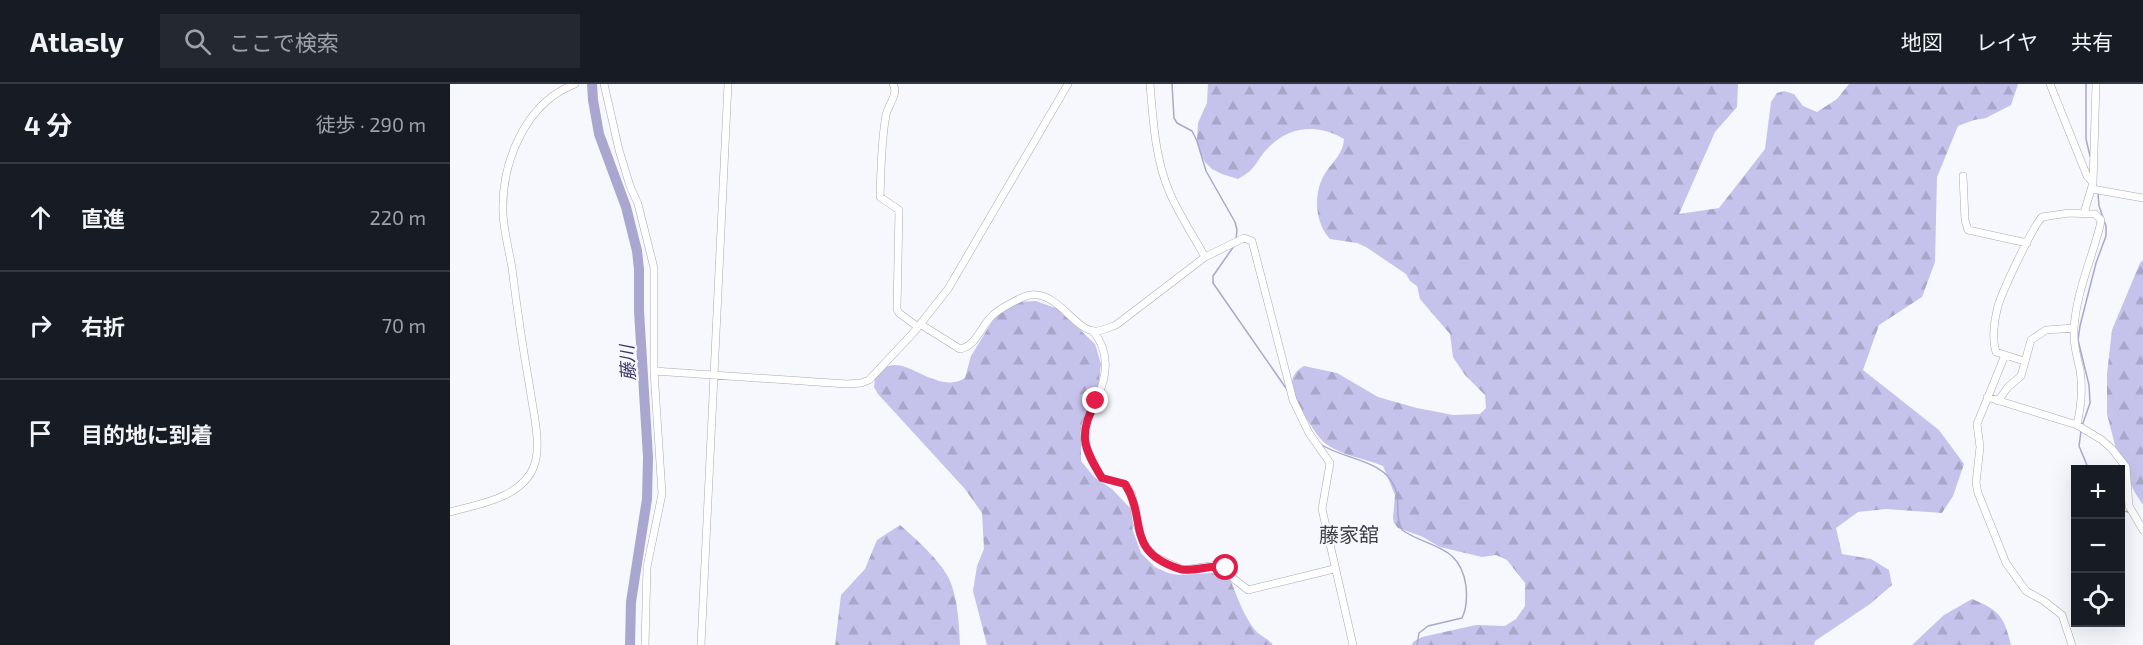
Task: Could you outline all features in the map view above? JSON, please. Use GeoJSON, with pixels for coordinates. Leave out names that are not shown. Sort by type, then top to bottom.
{"type":"FeatureCollection","features":[{"type":"Feature","properties":{"kind":"street"},"geometry":{"type":"LineString","coordinates":[[450,512],[504,495],[519,487],[534,466],[536,431],[508,242],[504,229],[504,192],[510,161],[518,139],[530,120],[556,93],[575,84]]}},
{"type":"Feature","properties":{"kind":"street"},"geometry":{"type":"LineString","coordinates":[[604,84],[619,150],[638,204],[654,268],[654,371],[662,494],[647,567],[645,645]]}},
{"type":"Feature","properties":{"kind":"street"},"geometry":{"type":"LineString","coordinates":[[701,645],[728,84]]}},
{"type":"Feature","properties":{"kind":"street"},"geometry":{"type":"LineString","coordinates":[[893,84],[895,93],[887,112],[884,129],[880,197],[899,210],[897,309],[899,313],[960,349],[972,343],[996,313],[1029,295],[1042,295],[1100,339],[1105,351],[1106,363],[1103,380],[1083,435],[1090,459],[1102,478],[1125,484],[1132,495],[1136,521],[1144,545],[1155,557],[1183,570],[1217,565],[1226,568],[1234,579],[1248,590],[1334,569]]}},
{"type":"Feature","properties":{"kind":"street"},"geometry":{"type":"LineString","coordinates":[[654,371],[861,383],[868,380],[919,326],[948,290],[1068,84]]}},
{"type":"Feature","properties":{"kind":"street"},"geometry":{"type":"LineString","coordinates":[[1150,84],[1162,171],[1169,191],[1205,257]]}},
{"type":"Feature","properties":{"kind":"street"},"geometry":{"type":"LineString","coordinates":[[2050,84],[2093,186],[2143,198]]}},
{"type":"Feature","properties":{"kind":"street"},"geometry":{"type":"LineString","coordinates":[[2084,213],[2093,186],[2096,84]]}},
{"type":"Feature","properties":{"kind":"street"},"geometry":{"type":"LineString","coordinates":[[1963,176],[1965,220],[1968,230],[2026,243]]}},
{"type":"Feature","properties":{"kind":"street"},"geometry":{"type":"LineString","coordinates":[[2024,361],[1996,352],[1993,344],[1997,310],[2026,243],[2042,217],[2053,214],[2084,213],[2099,217],[2100,226],[2095,247],[2086,267],[2074,328],[2074,348],[2080,369],[2082,394],[2082,406],[2077,425]]}},
{"type":"Feature","properties":{"kind":"street"},"geometry":{"type":"LineString","coordinates":[[1093,332],[1116,325],[1205,257],[1244,238],[1252,241],[1293,400],[1309,434],[1329,463],[1322,509],[1353,645]]}},
{"type":"Feature","properties":{"kind":"street"},"geometry":{"type":"LineString","coordinates":[[1998,401],[2008,387],[2021,376],[2031,340],[2041,332],[2051,329],[2074,328]]}},
{"type":"Feature","properties":{"kind":"street"},"geometry":{"type":"LineString","coordinates":[[2005,355],[1977,424],[1980,447],[1976,483],[1978,493],[2006,563],[2026,591],[2044,601],[2061,615],[2072,645]]}},
{"type":"Feature","properties":{"kind":"street"},"geometry":{"type":"LineString","coordinates":[[1987,397],[2077,425],[2102,440],[2126,468],[2129,506],[2143,530]]}},
{"type":"Feature","properties":{"kind":"green space"},"geometry":{"type":"Polygon","coordinates":[[[1208,84],[1738,84],[1737,107],[1715,132],[1679,214],[1719,208],[1765,149],[1771,102],[1777,93],[1784,91],[1794,94],[1803,106],[1817,112],[1837,99],[1849,84],[2018,84],[2011,105],[1986,118],[1958,126],[1937,177],[1935,262],[1922,297],[1879,325],[1863,370],[1939,430],[1964,464],[1953,496],[1942,513],[1886,509],[1858,512],[1836,528],[1842,554],[1871,559],[1889,570],[1892,585],[1870,604],[1815,641],[1814,645],[1412,645],[1422,637],[1476,625],[1505,626],[1516,619],[1525,606],[1525,583],[1507,560],[1496,555],[1482,557],[1440,547],[1421,536],[1398,528],[1393,518],[1395,495],[1383,466],[1339,451],[1326,444],[1316,434],[1296,398],[1292,384],[1293,378],[1304,366],[1337,373],[1378,397],[1453,415],[1480,414],[1486,408],[1485,395],[1465,375],[1453,357],[1450,334],[1420,299],[1417,286],[1406,274],[1366,247],[1357,243],[1330,239],[1325,232],[1318,215],[1317,197],[1322,180],[1340,153],[1344,139],[1324,131],[1304,129],[1284,135],[1275,141],[1253,168],[1238,179],[1222,174],[1205,162],[1197,140],[1198,123],[1207,103],[1208,84]]]}},
{"type":"Feature","properties":{"kind":"green space"},"geometry":{"type":"Polygon","coordinates":[[[2143,260],[2143,505],[2134,491],[2125,465],[2123,465],[2116,449],[2107,414],[2107,374],[2112,330],[2143,260]]]}},
{"type":"Feature","properties":{"kind":"green space"},"geometry":{"type":"Polygon","coordinates":[[[1036,301],[1058,309],[1095,344],[1101,364],[1098,388],[1086,414],[1081,440],[1081,461],[1094,477],[1112,489],[1131,509],[1133,531],[1141,553],[1155,567],[1168,573],[1179,575],[1212,573],[1230,579],[1251,624],[1273,645],[987,645],[973,591],[977,566],[984,549],[982,513],[965,489],[878,394],[874,387],[875,378],[881,370],[897,365],[945,382],[955,382],[965,378],[971,356],[993,320],[1014,302],[1036,301]]]}},
{"type":"Feature","properties":{"kind":"green space"},"geometry":{"type":"Polygon","coordinates":[[[900,525],[935,559],[950,581],[959,621],[960,645],[835,645],[841,595],[865,569],[877,540],[900,525]]]}},
{"type":"Feature","properties":{"kind":"green space"},"geometry":{"type":"Polygon","coordinates":[[[1972,599],[1999,615],[2006,627],[2011,645],[1912,645],[1944,615],[1972,599]]]}},
{"type":"Feature","properties":{"kind":"waterway","name":"藤川"},"geometry":{"type":"LineString","coordinates":[[592,84],[599,134],[626,207],[639,269],[639,311],[648,457],[647,499],[631,602],[630,645]]}},
{"type":"Feature","properties":{"kind":"waterway"},"geometry":{"type":"LineString","coordinates":[[1172,84],[1174,118],[1177,123],[1192,131],[1206,171],[1235,222],[1236,239]]}},
{"type":"Feature","properties":{"kind":"waterway"},"geometry":{"type":"LineString","coordinates":[[2086,84],[2086,139],[2090,156]]}},
{"type":"Feature","properties":{"kind":"waterway"},"geometry":{"type":"LineString","coordinates":[[2082,426],[2090,403],[2089,385],[2078,340],[2096,263],[2106,236],[2106,226],[2099,206],[2098,193]]}},
{"type":"Feature","properties":{"kind":"waterway"},"geometry":{"type":"LineString","coordinates":[[1234,246],[1213,276],[1213,283],[1288,391]]}},
{"type":"Feature","properties":{"kind":"waterway"},"geometry":{"type":"LineString","coordinates":[[2081,431],[2079,446],[2087,465]]}},
{"type":"Feature","properties":{"kind":"waterway"},"geometry":{"type":"LineString","coordinates":[[1320,444],[1373,466],[1390,478],[1398,498],[1398,519],[1402,530],[1442,549],[1457,562],[1463,572],[1466,598],[1462,618],[1428,626],[1419,633],[1417,645]]}},
{"type":"Feature","properties":{"kind":"district","name":"藤家舘"},"geometry":{"type":"Point","coordinates":[1349,534]}},
{"type":"Feature","properties":{"kind":"route"},"geometry":{"type":"LineString","coordinates":[[1096,401],[1083,435],[1090,459],[1102,478],[1125,484],[1132,495],[1136,521],[1144,545],[1155,557],[1183,570],[1217,565],[1226,568]]}}]}
